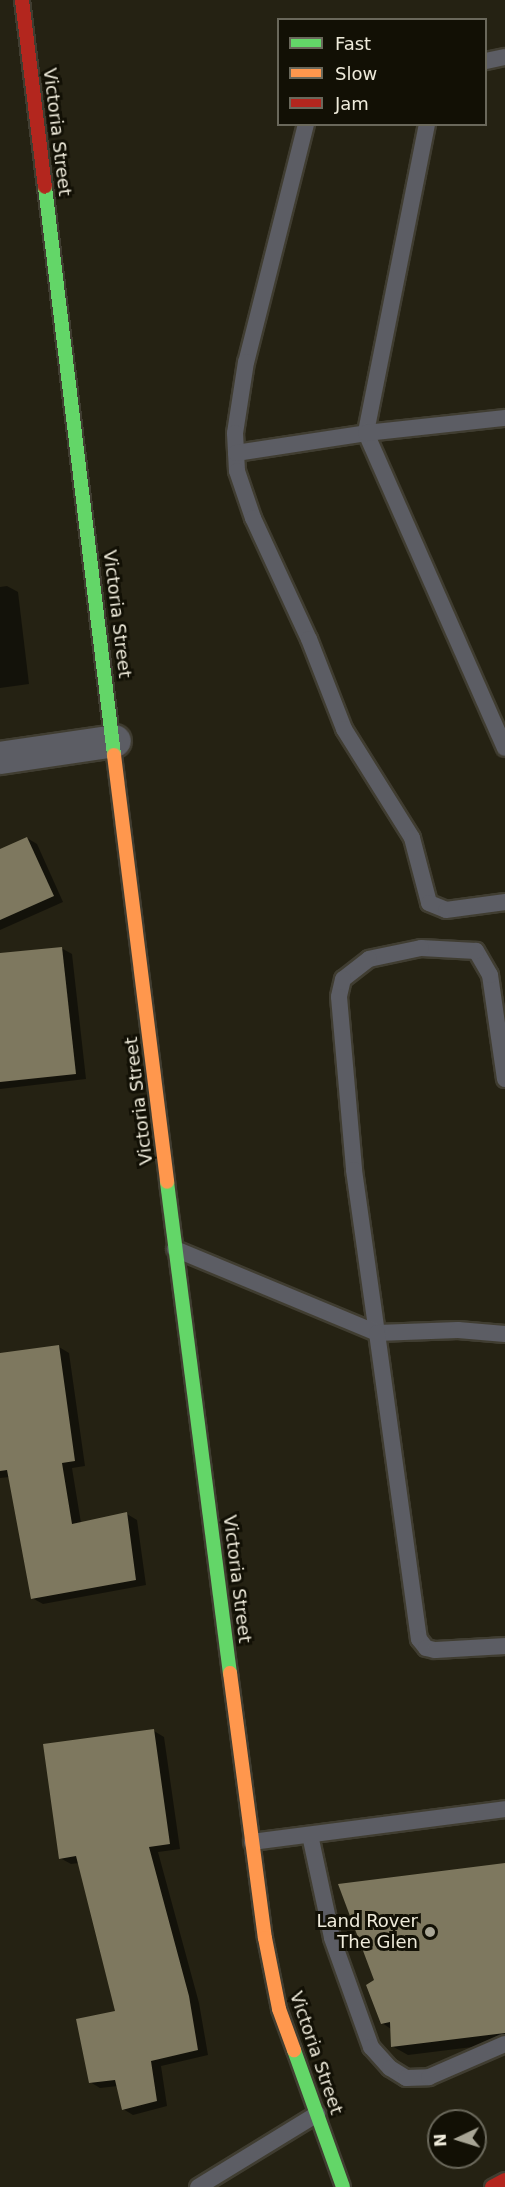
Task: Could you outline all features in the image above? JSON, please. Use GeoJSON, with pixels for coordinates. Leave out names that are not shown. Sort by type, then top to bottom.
{"type":"FeatureCollection","features":[{"type":"Feature","properties":{"kind":"street","name":"Victoria Street"},"geometry":{"type":"LineString","coordinates":[[22,0],[175,1249],[252,1842],[279,2009],[343,2187]]}},
{"type":"Feature","properties":{"kind":"street"},"geometry":{"type":"LineString","coordinates":[[0,758],[114,741]]}},
{"type":"Feature","properties":{"kind":"street"},"geometry":{"type":"LineString","coordinates":[[492,2187],[505,2180]]}},
{"type":"Feature","properties":{"kind":"lane"},"geometry":{"type":"LineString","coordinates":[[487,61],[505,57]]}},
{"type":"Feature","properties":{"kind":"lane"},"geometry":{"type":"LineString","coordinates":[[305,126],[246,362],[236,453],[245,498],[309,639],[344,729],[412,838],[429,903],[446,910],[505,902]]}},
{"type":"Feature","properties":{"kind":"lane"},"geometry":{"type":"LineString","coordinates":[[427,126],[366,433],[505,748]]}},
{"type":"Feature","properties":{"kind":"lane"},"geometry":{"type":"LineString","coordinates":[[236,453],[366,433],[504,418]]}},
{"type":"Feature","properties":{"kind":"lane"},"geometry":{"type":"LineString","coordinates":[[505,1079],[490,975],[476,951],[421,948],[369,959],[343,979],[339,997],[354,1170],[419,1639],[426,1648],[435,1650],[505,1646]]}},
{"type":"Feature","properties":{"kind":"lane"},"geometry":{"type":"LineString","coordinates":[[175,1249],[377,1333],[458,1330],[505,1334]]}},
{"type":"Feature","properties":{"kind":"lane"},"geometry":{"type":"LineString","coordinates":[[252,1842],[505,1809]]}},
{"type":"Feature","properties":{"kind":"lane"},"geometry":{"type":"LineString","coordinates":[[310,1835],[332,1938],[371,2046],[390,2068],[406,2078],[429,2077],[505,2044]]}},
{"type":"Feature","properties":{"kind":"lane"},"geometry":{"type":"LineString","coordinates":[[198,2187],[317,2114]]}},
{"type":"Feature","properties":{"kind":"building"},"geometry":{"type":"Polygon","coordinates":[[[27,837],[54,896],[0,920],[0,849],[27,837]]]}},
{"type":"Feature","properties":{"kind":"building"},"geometry":{"type":"Polygon","coordinates":[[[62,947],[76,1074],[0,1082],[0,953],[62,947]]]}},
{"type":"Feature","properties":{"kind":"building"},"geometry":{"type":"Polygon","coordinates":[[[59,1345],[75,1461],[62,1463],[72,1524],[127,1512],[136,1580],[31,1599],[7,1470],[0,1471],[0,1353],[59,1345]]]}},
{"type":"Feature","properties":{"kind":"building"},"geometry":{"type":"Polygon","coordinates":[[[154,1729],[170,1844],[149,1847],[189,1996],[198,2050],[151,2061],[157,2101],[122,2110],[115,2080],[89,2083],[76,2019],[115,2011],[76,1856],[59,1859],[43,1744],[154,1729]]]}},
{"type":"Feature","properties":{"kind":"building","name":"Land Rover The Glen"},"geometry":{"type":"Polygon","coordinates":[[[505,1863],[505,2033],[391,2047],[390,2022],[381,2024],[366,1985],[374,1980],[338,1884],[505,1863]]]}},
{"type":"Feature","properties":{"kind":"traffic: fast"},"geometry":{"type":"LineString","coordinates":[[45,187],[114,755]]}},
{"type":"Feature","properties":{"kind":"traffic: fast"},"geometry":{"type":"LineString","coordinates":[[167,1182],[230,1673]]}},
{"type":"Feature","properties":{"kind":"traffic: fast"},"geometry":{"type":"LineString","coordinates":[[294,2050],[343,2187]]}},
{"type":"Feature","properties":{"kind":"traffic: slow"},"geometry":{"type":"LineString","coordinates":[[114,755],[167,1182]]}},
{"type":"Feature","properties":{"kind":"traffic: slow"},"geometry":{"type":"LineString","coordinates":[[230,1673],[265,1938],[279,2009],[294,2050]]}},
{"type":"Feature","properties":{"kind":"traffic: jam"},"geometry":{"type":"LineString","coordinates":[[22,0],[45,187]]}},
{"type":"Feature","properties":{"kind":"traffic: jam"},"geometry":{"type":"LineString","coordinates":[[492,2187],[505,2180]]}},
{"type":"Feature","properties":{"kind":"place","name":"Land Rover The Glen"},"geometry":{"type":"Point","coordinates":[430,1932]}}]}
